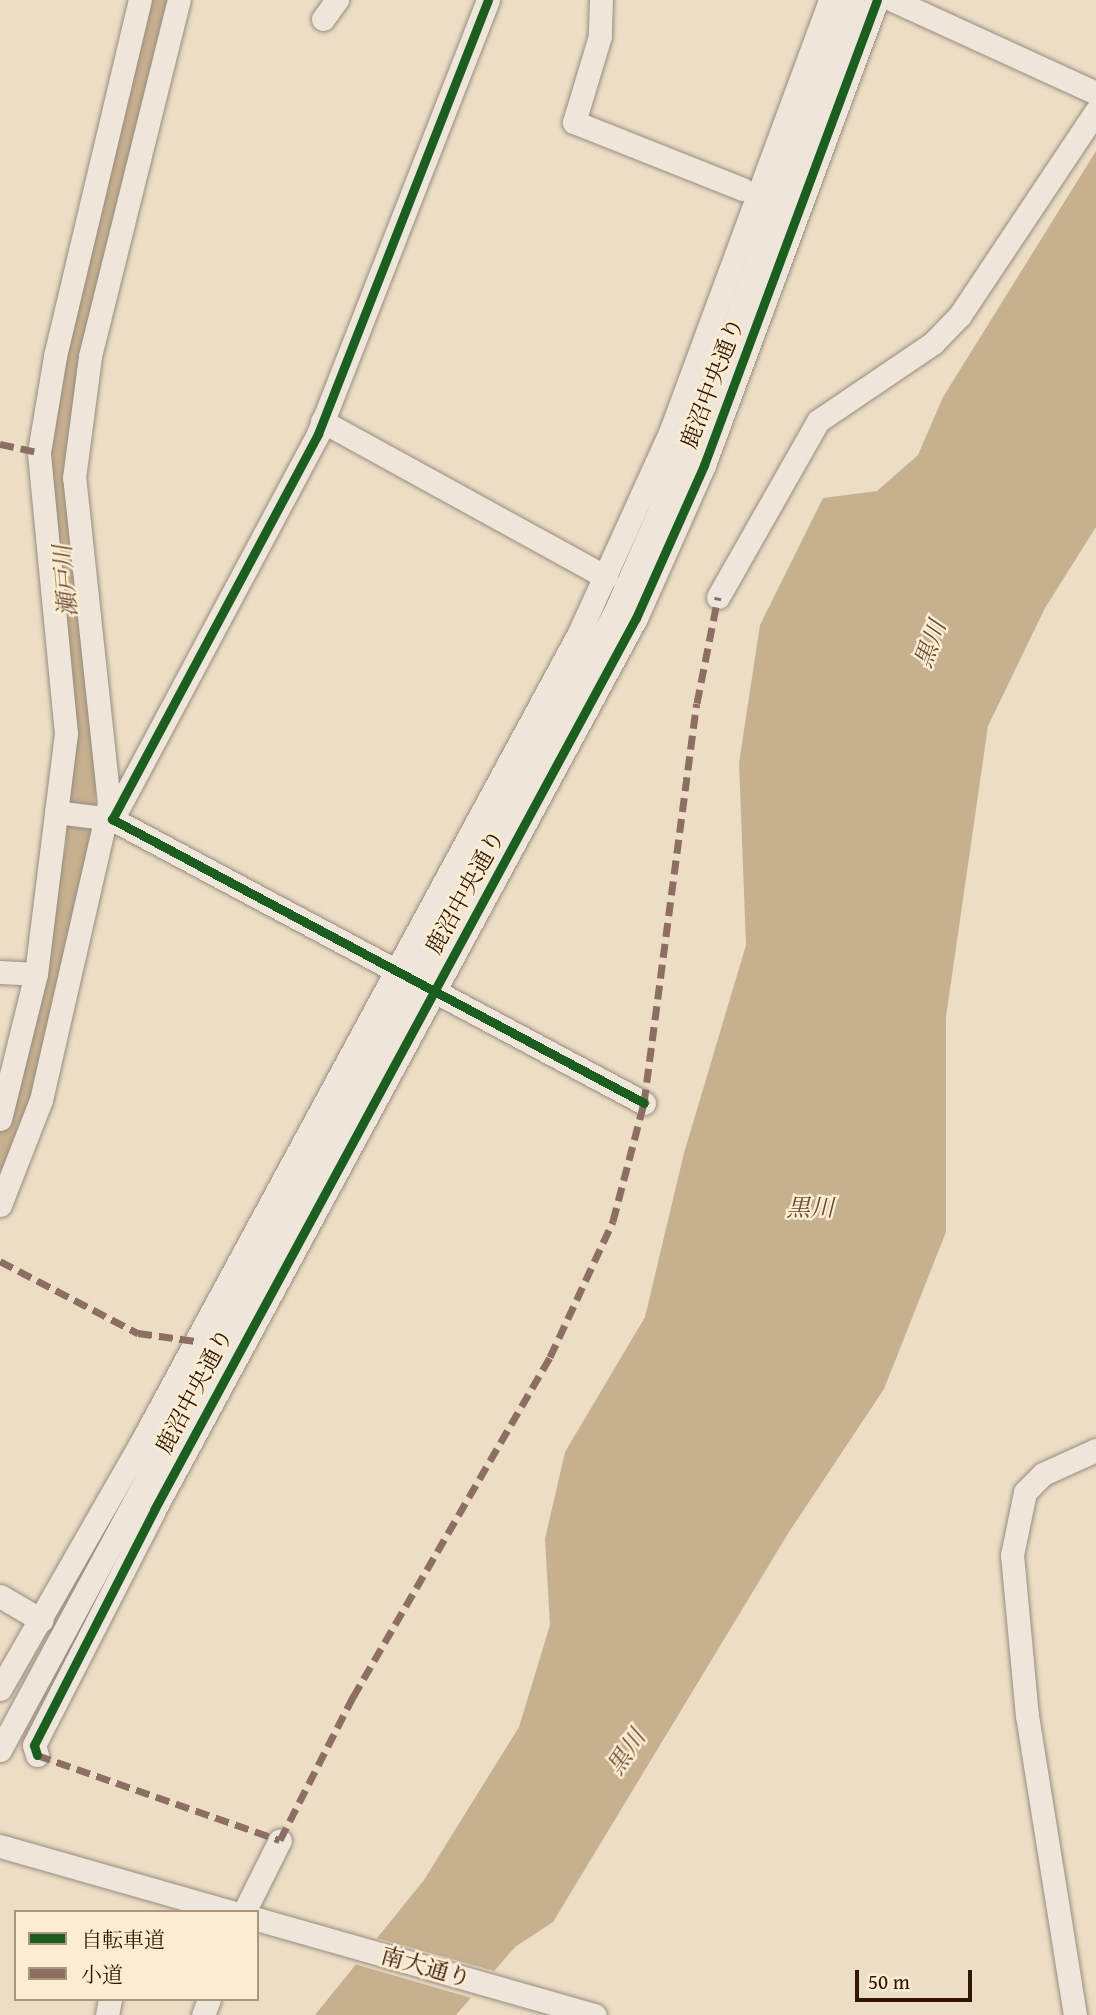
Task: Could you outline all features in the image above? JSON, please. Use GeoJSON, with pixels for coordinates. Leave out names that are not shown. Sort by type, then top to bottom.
{"type":"FeatureCollection","features":[{"type":"Feature","properties":{"kind":"street"},"geometry":{"type":"LineString","coordinates":[[0,1119],[36,974],[66,734],[39,452],[55,356],[140,0]]}},
{"type":"Feature","properties":{"kind":"street"},"geometry":{"type":"LineString","coordinates":[[0,1205],[41,1100],[108,819],[109,803],[74,478],[90,356],[179,0]]}},
{"type":"Feature","properties":{"kind":"street"},"geometry":{"type":"LineString","coordinates":[[323,19],[337,0]]}},
{"type":"Feature","properties":{"kind":"street"},"geometry":{"type":"LineString","coordinates":[[108,819],[323,422],[488,0]]}},
{"type":"Feature","properties":{"kind":"street"},"geometry":{"type":"LineString","coordinates":[[601,0],[600,36],[575,122],[742,190]]}},
{"type":"Feature","properties":{"kind":"street"},"geometry":{"type":"LineString","coordinates":[[37,1755],[33,1749],[46,1723],[135,1500],[416,981],[606,577],[671,430],[830,0]]}},
{"type":"Feature","properties":{"kind":"street","name":"鹿沼中央通り"},"geometry":{"type":"LineString","coordinates":[[416,981],[580,681],[668,498],[853,0]]}},
{"type":"Feature","properties":{"kind":"street"},"geometry":{"type":"LineString","coordinates":[[0,1750],[10,1706],[135,1500],[416,981],[597,694],[677,528],[877,0]]}},
{"type":"Feature","properties":{"kind":"street"},"geometry":{"type":"LineString","coordinates":[[893,0],[1096,93]]}},
{"type":"Feature","properties":{"kind":"street"},"geometry":{"type":"LineString","coordinates":[[718,597],[818,421],[834,404],[933,344],[960,315],[1096,111]]}},
{"type":"Feature","properties":{"kind":"street"},"geometry":{"type":"LineString","coordinates":[[323,422],[606,577]]}},
{"type":"Feature","properties":{"kind":"street"},"geometry":{"type":"LineString","coordinates":[[56,812],[108,819],[644,1103]]}},
{"type":"Feature","properties":{"kind":"street"},"geometry":{"type":"LineString","coordinates":[[0,972],[36,974]]}},
{"type":"Feature","properties":{"kind":"street"},"geometry":{"type":"LineString","coordinates":[[1075,2015],[1027,1716],[1012,1555],[1025,1492],[1043,1474],[1096,1450]]}},
{"type":"Feature","properties":{"kind":"street"},"geometry":{"type":"LineString","coordinates":[[0,1689],[41,1620],[135,1500]]}},
{"type":"Feature","properties":{"kind":"street"},"geometry":{"type":"LineString","coordinates":[[0,1596],[41,1620]]}},
{"type":"Feature","properties":{"kind":"street"},"geometry":{"type":"LineString","coordinates":[[10,1706],[46,1723]]}},
{"type":"Feature","properties":{"kind":"street"},"geometry":{"type":"LineString","coordinates":[[245,1910],[280,1840]]}},
{"type":"Feature","properties":{"kind":"street"},"geometry":{"type":"LineString","coordinates":[[0,1846],[224,1910]]}},
{"type":"Feature","properties":{"kind":"street","name":"南大通り"},"geometry":{"type":"LineString","coordinates":[[259,1920],[595,2015]]}},
{"type":"Feature","properties":{"kind":"water","name":"黒川"},"geometry":{"type":"Polygon","coordinates":[[[1096,151],[1096,527],[1045,608],[988,726],[946,1017],[946,1232],[884,1389],[789,1532],[553,1922],[515,1947],[456,2015],[315,2015],[424,1880],[519,1727],[550,1625],[545,1539],[565,1452],[645,1317],[684,1153],[746,945],[739,763],[760,625],[823,498],[877,491],[918,455],[943,397],[1096,151]]]}},
{"type":"Feature","properties":{"kind":"pier"},"geometry":{"type":"Polygon","coordinates":[[[373,1937],[498,1972],[475,1999],[351,1963],[373,1937]]]}},
{"type":"Feature","properties":{"kind":"waterway","name":"瀬戸川"},"geometry":{"type":"LineString","coordinates":[[0,1161],[48,1009],[80,845],[82,784],[59,511],[63,430],[160,0]]}},
{"type":"Feature","properties":{"kind":"marked path"},"geometry":{"type":"LineString","coordinates":[[0,444],[39,452]]}},
{"type":"Feature","properties":{"kind":"marked path"},"geometry":{"type":"LineString","coordinates":[[37,1755],[280,1840],[353,1697],[550,1357],[613,1221],[644,1103],[697,703],[718,597]]}},
{"type":"Feature","properties":{"kind":"marked path"},"geometry":{"type":"LineString","coordinates":[[0,1261],[138,1333],[195,1341]]}},
{"type":"Feature","properties":{"kind":"cycle path"},"geometry":{"type":"LineString","coordinates":[[488,0],[318,434],[112,819],[644,1103]]}},
{"type":"Feature","properties":{"kind":"cycle path"},"geometry":{"type":"LineString","coordinates":[[37,1755],[34,1745],[154,1510],[636,618],[704,465],[877,0]]}}]}
